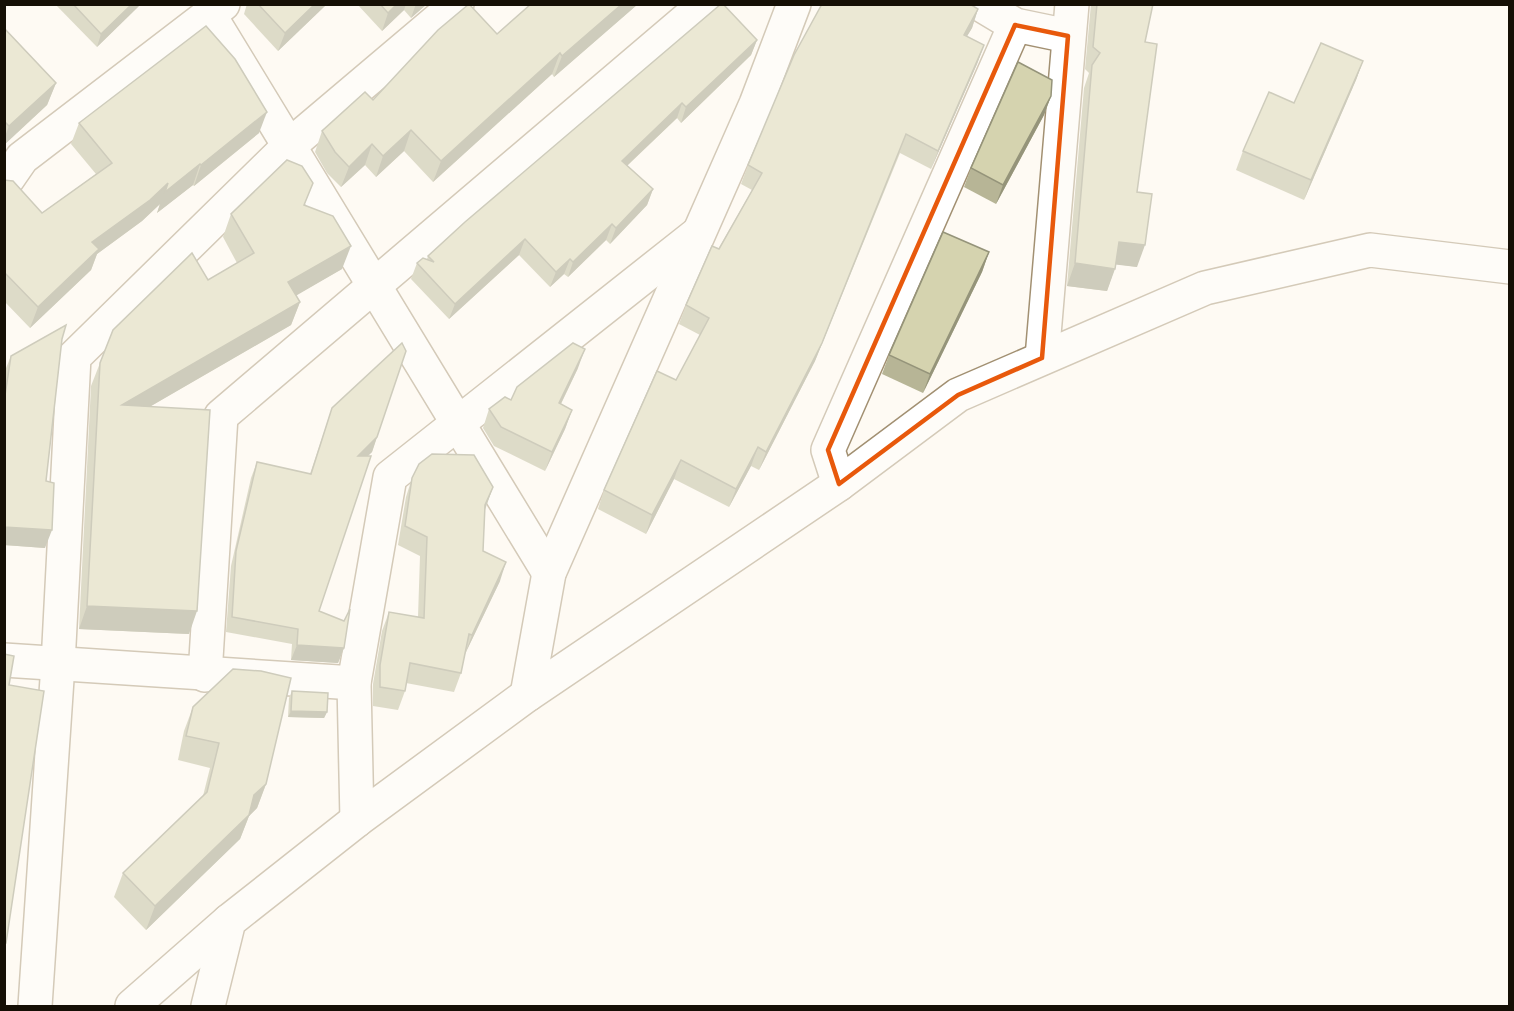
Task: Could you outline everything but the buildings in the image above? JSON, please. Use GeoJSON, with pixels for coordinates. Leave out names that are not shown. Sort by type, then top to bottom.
{"type":"FeatureCollection","features":[{"type":"Feature","properties":{"kind":"street"},"geometry":{"type":"LineString","coordinates":[[34,1006],[58,664],[74,357],[289,146],[457,4]]}},
{"type":"Feature","properties":{"kind":"street"},"geometry":{"type":"LineString","coordinates":[[205,675],[221,416],[705,4]]}},
{"type":"Feature","properties":{"kind":"street"},"geometry":{"type":"LineString","coordinates":[[527,695],[549,573],[756,104],[794,4]]}},
{"type":"Feature","properties":{"kind":"street"},"geometry":{"type":"LineString","coordinates":[[980,4],[1015,26],[1070,20],[1042,358]]}},
{"type":"Feature","properties":{"kind":"street"},"geometry":{"type":"LineString","coordinates":[[4,184],[22,158],[217,10],[289,146],[549,573]]}},
{"type":"Feature","properties":{"kind":"street"},"geometry":{"type":"LineString","coordinates":[[839,484],[828,450],[1015,26]]}},
{"type":"Feature","properties":{"kind":"street"},"geometry":{"type":"LineString","coordinates":[[357,820],[354,683],[390,477],[699,233]]}},
{"type":"Feature","properties":{"kind":"street"},"geometry":{"type":"LineString","coordinates":[[132,1006],[229,921],[357,820],[527,695],[839,484],[958,395],[1205,288],[1370,250],[1509,267]]}},
{"type":"Feature","properties":{"kind":"street"},"geometry":{"type":"LineString","coordinates":[[4,660],[354,683]]}},
{"type":"Feature","properties":{"kind":"street"},"geometry":{"type":"LineString","coordinates":[[208,1006],[229,921]]}},
{"type":"Feature","properties":{"kind":"highlighted area"},"geometry":{"type":"Polygon","coordinates":[[[1015,25],[1068,36],[1042,358],[958,395],[839,484],[828,450],[1015,25]]]}}]}
